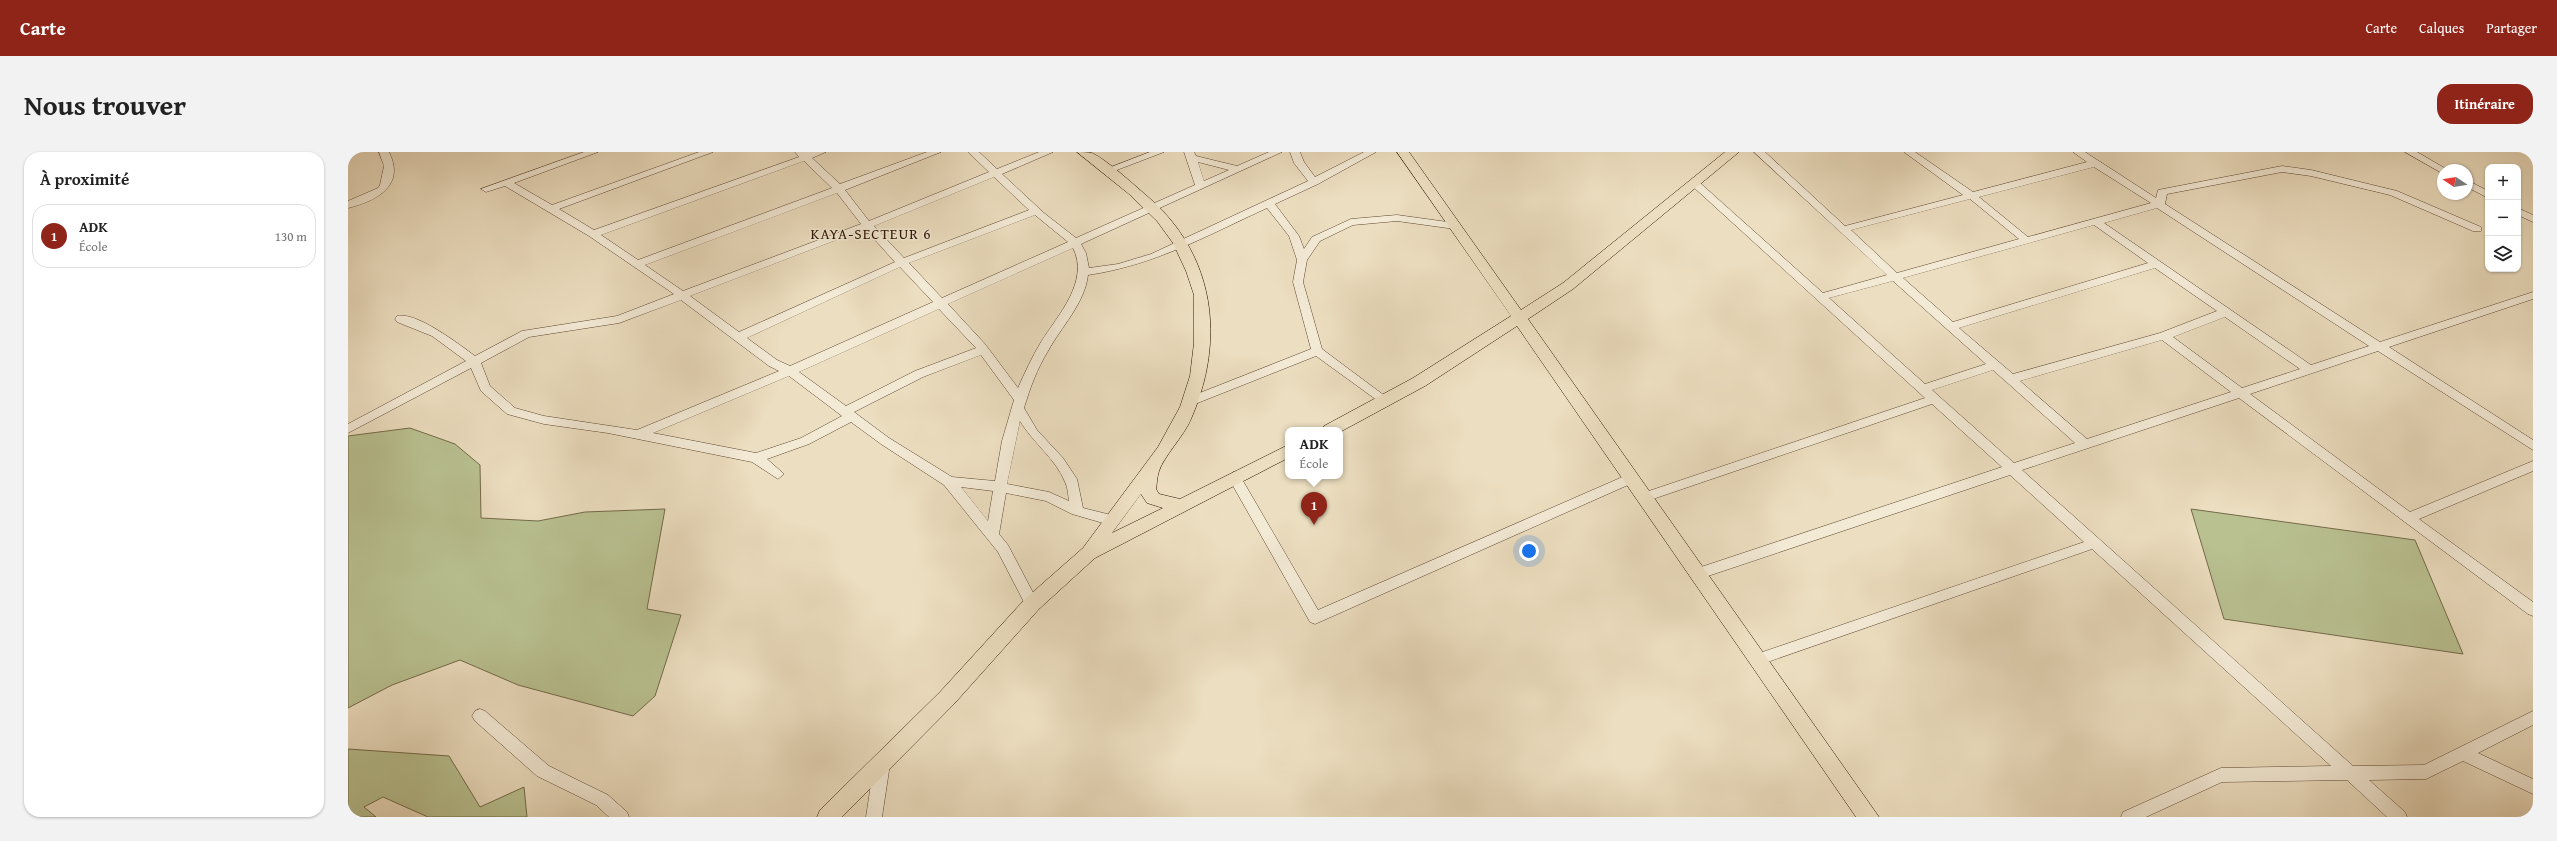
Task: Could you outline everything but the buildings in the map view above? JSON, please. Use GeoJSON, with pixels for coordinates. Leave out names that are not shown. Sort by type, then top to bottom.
{"type":"FeatureCollection","features":[{"type":"Feature","properties":{"kind":"main road"},"geometry":{"type":"LineString","coordinates":[[1083,152],[1152,209],[1181,244],[1201,292],[1203,334],[1202,355],[1191,401],[1174,436],[1110,520],[1089,553]]}},
{"type":"Feature","properties":{"kind":"main road"},"geometry":{"type":"LineString","coordinates":[[1403,152],[1518,318],[1632,478],[1756,660],[1868,817]]}},
{"type":"Feature","properties":{"kind":"main road"},"geometry":{"type":"LineString","coordinates":[[1336,427],[1385,402],[1568,286],[1733,152]]}},
{"type":"Feature","properties":{"kind":"main road"},"geometry":{"type":"LineString","coordinates":[[828,817],[947,698],[1032,604],[1089,553],[1234,477],[1285,452]]}},
{"type":"Feature","properties":{"kind":"main road"},"geometry":{"type":"LineString","coordinates":[[1151,468],[1147,482],[1149,494],[1153,499],[1180,505]]}},
{"type":"Feature","properties":{"kind":"street"},"geometry":{"type":"LineString","coordinates":[[348,205],[382,190],[389,171],[388,159],[384,152]]}},
{"type":"Feature","properties":{"kind":"street"},"geometry":{"type":"LineString","coordinates":[[486,189],[593,152]]}},
{"type":"Feature","properties":{"kind":"street"},"geometry":{"type":"LineString","coordinates":[[551,209],[708,152]]}},
{"type":"Feature","properties":{"kind":"street"},"geometry":{"type":"LineString","coordinates":[[592,234],[802,155],[821,152]]}},
{"type":"Feature","properties":{"kind":"street"},"geometry":{"type":"LineString","coordinates":[[637,264],[936,152]]}},
{"type":"Feature","properties":{"kind":"street"},"geometry":{"type":"LineString","coordinates":[[973,152],[1036,211],[1076,244],[1082,257],[1083,272],[1070,306],[1041,352],[1018,403],[1009,432],[992,535]]}},
{"type":"Feature","properties":{"kind":"street"},"geometry":{"type":"LineString","coordinates":[[348,429],[526,334],[619,319],[867,225],[997,174],[1048,152]]}},
{"type":"Feature","properties":{"kind":"street"},"geometry":{"type":"LineString","coordinates":[[1106,171],[1159,152]]}},
{"type":"Feature","properties":{"kind":"street"},"geometry":{"type":"LineString","coordinates":[[636,435],[790,371],[939,302],[1076,244],[1237,169],[1278,152]]}},
{"type":"Feature","properties":{"kind":"street"},"geometry":{"type":"LineString","coordinates":[[1295,152],[1299,162],[1314,182]]}},
{"type":"Feature","properties":{"kind":"street"},"geometry":{"type":"LineString","coordinates":[[1083,272],[1132,264],[1181,244],[1268,202],[1314,182],[1371,152]]}},
{"type":"Feature","properties":{"kind":"street"},"geometry":{"type":"LineString","coordinates":[[1760,152],[1895,277],[2084,444]]}},
{"type":"Feature","properties":{"kind":"street"},"geometry":{"type":"LineString","coordinates":[[1909,152],[1972,196],[2027,240]]}},
{"type":"Feature","properties":{"kind":"street"},"geometry":{"type":"LineString","coordinates":[[2078,152],[2381,346],[2533,446]]}},
{"type":"Feature","properties":{"kind":"street"},"geometry":{"type":"LineString","coordinates":[[2410,152],[2437,167]]}},
{"type":"Feature","properties":{"kind":"street"},"geometry":{"type":"LineString","coordinates":[[802,155],[839,189],[867,225],[903,262],[983,350],[1018,403],[1033,433],[1058,461],[1072,482],[1077,511]]}},
{"type":"Feature","properties":{"kind":"street"},"geometry":{"type":"LineString","coordinates":[[1191,155],[1237,169]]}},
{"type":"Feature","properties":{"kind":"street"},"geometry":{"type":"LineString","coordinates":[[1191,155],[1200,187]]}},
{"type":"Feature","properties":{"kind":"street"},"geometry":{"type":"LineString","coordinates":[[1844,230],[2096,164]]}},
{"type":"Feature","properties":{"kind":"street"},"geometry":{"type":"LineString","coordinates":[[2160,204],[2162,192],[2282,169],[2311,173],[2393,193],[2477,229]]}},
{"type":"Feature","properties":{"kind":"street"},"geometry":{"type":"LineString","coordinates":[[506,182],[592,234],[637,264],[740,336],[773,363],[790,371],[885,441],[949,482],[1004,549],[1032,604]]}},
{"type":"Feature","properties":{"kind":"street"},"geometry":{"type":"LineString","coordinates":[[1695,184],[2353,773],[2399,817]]}},
{"type":"Feature","properties":{"kind":"street"},"geometry":{"type":"LineString","coordinates":[[2473,186],[2485,193]]}},
{"type":"Feature","properties":{"kind":"street"},"geometry":{"type":"LineString","coordinates":[[1268,202],[1294,236],[1302,260]]}},
{"type":"Feature","properties":{"kind":"street"},"geometry":{"type":"LineString","coordinates":[[1821,297],[2160,204]]}},
{"type":"Feature","properties":{"kind":"street"},"geometry":{"type":"LineString","coordinates":[[740,336],[903,262],[1036,211]]}},
{"type":"Feature","properties":{"kind":"street"},"geometry":{"type":"LineString","coordinates":[[2521,213],[2533,219]]}},
{"type":"Feature","properties":{"kind":"street"},"geometry":{"type":"LineString","coordinates":[[1385,402],[1318,351],[1298,282],[1302,260],[1316,239],[1340,226],[1366,219],[1421,219],[1455,226]]}},
{"type":"Feature","properties":{"kind":"street"},"geometry":{"type":"LineString","coordinates":[[2096,222],[2310,370]]}},
{"type":"Feature","properties":{"kind":"street"},"geometry":{"type":"LineString","coordinates":[[1294,236],[1316,239]]}},
{"type":"Feature","properties":{"kind":"street"},"geometry":{"type":"LineString","coordinates":[[1952,326],[2157,264]]}},
{"type":"Feature","properties":{"kind":"street"},"geometry":{"type":"LineString","coordinates":[[1698,574],[2011,468],[2243,393],[2533,295]]}},
{"type":"Feature","properties":{"kind":"street"},"geometry":{"type":"LineString","coordinates":[[2011,378],[2164,336],[2226,312]]}},
{"type":"Feature","properties":{"kind":"street"},"geometry":{"type":"LineString","coordinates":[[402,319],[436,333],[474,361],[485,388],[511,411],[544,420],[636,435],[756,458],[778,474]]}},
{"type":"Feature","properties":{"kind":"street"},"geometry":{"type":"LineString","coordinates":[[2164,336],[2410,517],[2533,610]]}},
{"type":"Feature","properties":{"kind":"street"},"geometry":{"type":"LineString","coordinates":[[756,458],[805,441],[849,413],[919,374],[983,350]]}},
{"type":"Feature","properties":{"kind":"street"},"geometry":{"type":"LineString","coordinates":[[1191,401],[1318,351]]}},
{"type":"Feature","properties":{"kind":"street"},"geometry":{"type":"LineString","coordinates":[[1924,389],[1996,365]]}},
{"type":"Feature","properties":{"kind":"street"},"geometry":{"type":"LineString","coordinates":[[1645,497],[1935,399]]}},
{"type":"Feature","properties":{"kind":"street"},"geometry":{"type":"LineString","coordinates":[[2410,517],[2533,466]]}},
{"type":"Feature","properties":{"kind":"street"},"geometry":{"type":"LineString","coordinates":[[1234,477],[1314,618],[1632,478]]}},
{"type":"Feature","properties":{"kind":"street"},"geometry":{"type":"LineString","coordinates":[[949,482],[1001,487],[1049,497],[1077,511],[1110,520]]}},
{"type":"Feature","properties":{"kind":"street"},"geometry":{"type":"LineString","coordinates":[[1756,660],[2095,543]]}},
{"type":"Feature","properties":{"kind":"street"},"geometry":{"type":"LineString","coordinates":[[480,716],[543,771],[602,800],[621,817]]}},
{"type":"Feature","properties":{"kind":"street"},"geometry":{"type":"LineString","coordinates":[[2129,817],[2221,775],[2426,772],[2533,718]]}},
{"type":"Feature","properties":{"kind":"street"},"geometry":{"type":"LineString","coordinates":[[2463,754],[2533,787]]}},
{"type":"Feature","properties":{"kind":"street"},"geometry":{"type":"LineString","coordinates":[[874,817],[882,764]]}},
{"type":"Feature","properties":{"kind":"green space"},"geometry":{"type":"Polygon","coordinates":[[[410,428],[455,444],[480,465],[481,518],[538,521],[585,512],[665,509],[647,609],[681,615],[655,696],[633,716],[518,685],[460,660],[392,685],[348,708],[348,436],[410,428]]]}},
{"type":"Feature","properties":{"kind":"green space"},"geometry":{"type":"Polygon","coordinates":[[[2191,509],[2415,540],[2463,654],[2224,619],[2191,509]]]}},
{"type":"Feature","properties":{"kind":"green space"},"geometry":{"type":"Polygon","coordinates":[[[348,749],[449,756],[480,807],[524,787],[527,817],[428,817],[383,797],[364,807],[376,817],[348,817],[348,749]]]}},
{"type":"Feature","properties":{"kind":"place","name":"ADK"},"geometry":{"type":"Point","coordinates":[1314,525]}},
{"type":"Feature","properties":{"kind":"district","name":"KAYA-SECTEUR 6"},"geometry":{"type":"Point","coordinates":[871,233]}}]}
